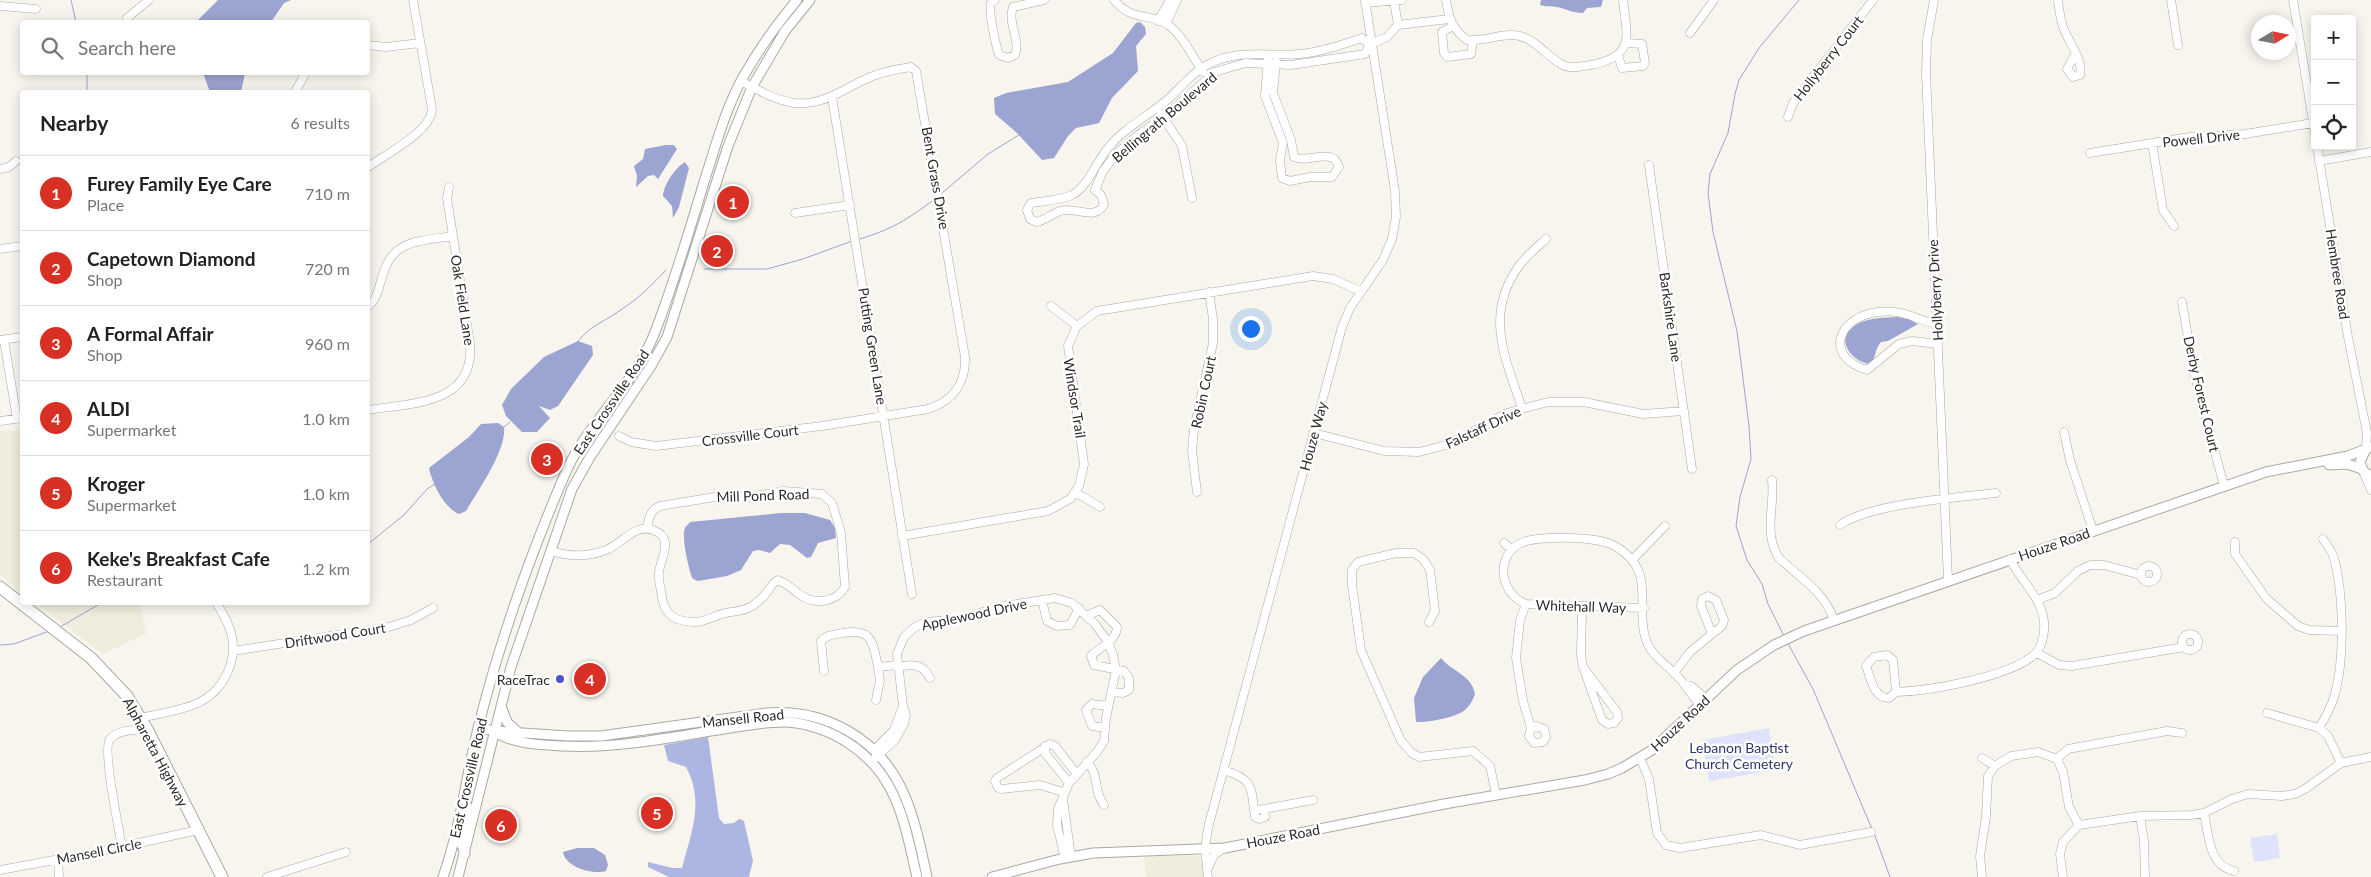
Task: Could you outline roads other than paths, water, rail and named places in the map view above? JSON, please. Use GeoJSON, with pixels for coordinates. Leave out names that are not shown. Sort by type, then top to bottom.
{"type":"FeatureCollection","features":[{"type":"Feature","properties":{"kind":"highway","name":"Alpharetta Highway"},"geometry":{"type":"LineString","coordinates":[[0,587],[20,603]]}},
{"type":"Feature","properties":{"kind":"highway","name":"Alpharetta Highway"},"geometry":{"type":"LineString","coordinates":[[23,605],[101,667],[127,696],[141,718],[222,877]]}},
{"type":"Feature","properties":{"kind":"main road","name":"East Crossville Road"},"geometry":{"type":"LineString","coordinates":[[443,877],[455,836],[478,727],[526,575],[565,472],[576,451],[641,360],[654,335],[678,267],[716,142],[741,81],[767,37],[797,0]]}},
{"type":"Feature","properties":{"kind":"main road","name":"East Crossville Road"},"geometry":{"type":"LineString","coordinates":[[458,877],[494,731],[516,652],[572,489],[590,456],[651,366],[666,337],[728,146],[752,87],[785,31],[810,0]]}},
{"type":"Feature","properties":{"kind":"main road","name":"Houze Road"},"geometry":{"type":"LineString","coordinates":[[2306,466],[2367,449]]}},
{"type":"Feature","properties":{"kind":"main road"},"geometry":{"type":"LineString","coordinates":[[2365,472],[2360,458],[2367,449]]}},
{"type":"Feature","properties":{"kind":"main road","name":"Houze Road"},"geometry":{"type":"LineString","coordinates":[[992,877],[1068,858],[1116,851],[1224,848],[1496,794],[1585,780],[1608,774],[1640,758],[1664,740],[1725,680],[1756,657],[1795,635],[1948,580],[2266,472],[2306,466],[2347,464],[2365,472]]}},
{"type":"Feature","properties":{"kind":"main road"},"geometry":{"type":"LineString","coordinates":[[488,757],[499,745],[515,736],[507,722],[501,704]]}},
{"type":"Feature","properties":{"kind":"main road","name":"Mansell Road"},"geometry":{"type":"LineString","coordinates":[[478,727],[494,731],[503,738],[515,736],[601,736],[766,713],[784,712],[811,716],[845,729],[876,753],[897,781],[907,802],[924,876]]}},
{"type":"Feature","properties":{"kind":"main road"},"geometry":{"type":"LineString","coordinates":[[808,726],[811,716]]}},
{"type":"Feature","properties":{"kind":"main road","name":"Mansell Road"},"geometry":{"type":"LineString","coordinates":[[515,736],[552,745],[589,746],[643,741],[767,723],[786,722],[831,733],[847,742],[871,762],[886,781],[898,804],[924,876]]}},
{"type":"Feature","properties":{"kind":"main road"},"geometry":{"type":"LineString","coordinates":[[465,854],[461,843],[469,797],[467,781]]}},
{"type":"Feature","properties":{"kind":"street"},"geometry":{"type":"LineString","coordinates":[[127,18],[149,0]]}},
{"type":"Feature","properties":{"kind":"street"},"geometry":{"type":"LineString","coordinates":[[370,166],[422,130],[430,118],[432,109],[413,0]]}},
{"type":"Feature","properties":{"kind":"street"},"geometry":{"type":"LineString","coordinates":[[994,0],[989,7],[989,15],[999,55],[1008,58],[1015,55],[1018,48],[1012,24],[1013,7],[1044,0]]}},
{"type":"Feature","properties":{"kind":"street"},"geometry":{"type":"LineString","coordinates":[[1114,0],[1120,7],[1132,15],[1162,22],[1183,42],[1207,77]]}},
{"type":"Feature","properties":{"kind":"street"},"geometry":{"type":"LineString","coordinates":[[1162,22],[1170,0]]}},
{"type":"Feature","properties":{"kind":"street"},"geometry":{"type":"LineString","coordinates":[[1162,22],[1177,0]]}},
{"type":"Feature","properties":{"kind":"street"},"geometry":{"type":"LineString","coordinates":[[1365,2],[1398,0],[1398,24],[1392,33],[1370,45]]}},
{"type":"Feature","properties":{"kind":"street"},"geometry":{"type":"LineString","coordinates":[[1446,0],[1451,23],[1457,33],[1468,40],[1513,35],[1522,36],[1560,64],[1573,68],[1610,60],[1624,50],[1628,38],[1623,0]]}},
{"type":"Feature","properties":{"kind":"street"},"geometry":{"type":"LineString","coordinates":[[1690,33],[1714,0]]}},
{"type":"Feature","properties":{"kind":"street","name":"Hollyberry Court"},"geometry":{"type":"LineString","coordinates":[[1788,118],[1793,103],[1873,0]]}},
{"type":"Feature","properties":{"kind":"street","name":"Hollyberry Drive"},"geometry":{"type":"LineString","coordinates":[[1934,0],[1928,40],[1926,73],[1948,580]]}},
{"type":"Feature","properties":{"kind":"street"},"geometry":{"type":"LineString","coordinates":[[2058,0],[2062,23],[2075,54]]}},
{"type":"Feature","properties":{"kind":"street"},"geometry":{"type":"LineString","coordinates":[[2171,0],[2178,45]]}},
{"type":"Feature","properties":{"kind":"street"},"geometry":{"type":"LineString","coordinates":[[2293,0],[2311,111]]}},
{"type":"Feature","properties":{"kind":"street","name":"Houze Way"},"geometry":{"type":"LineString","coordinates":[[1208,873],[1204,849],[1208,828],[1342,327],[1360,291],[1378,268],[1388,250],[1394,228],[1396,206],[1370,45],[1365,2]]}},
{"type":"Feature","properties":{"kind":"street"},"geometry":{"type":"LineString","coordinates":[[0,6],[36,9]]}},
{"type":"Feature","properties":{"kind":"street"},"geometry":{"type":"LineString","coordinates":[[1398,24],[1451,23]]}},
{"type":"Feature","properties":{"kind":"street"},"geometry":{"type":"LineString","coordinates":[[1451,23],[1442,32],[1446,56],[1471,54],[1472,41]]}},
{"type":"Feature","properties":{"kind":"street","name":"Bellingrath Boulevard"},"geometry":{"type":"LineString","coordinates":[[1362,38],[1370,45],[1365,54],[1290,65],[1245,63],[1215,72],[1207,77],[1164,117],[1138,135],[1117,153],[1100,176],[1095,190],[1101,196],[1104,204],[1102,210],[1094,214],[1072,210],[1060,211],[1037,222],[1030,219],[1027,210],[1031,203],[1071,196],[1085,186],[1092,170],[1109,146],[1124,132],[1157,108],[1206,65],[1247,53],[1272,55],[1301,54],[1324,50],[1362,38]]}},
{"type":"Feature","properties":{"kind":"street"},"geometry":{"type":"LineString","coordinates":[[370,45],[394,46],[420,42]]}},
{"type":"Feature","properties":{"kind":"street"},"geometry":{"type":"LineString","coordinates":[[1618,55],[1622,68],[1643,66],[1645,63],[1642,44],[1626,44]]}},
{"type":"Feature","properties":{"kind":"street"},"geometry":{"type":"LineString","coordinates":[[1324,50],[1325,60]]}},
{"type":"Feature","properties":{"kind":"street"},"geometry":{"type":"LineString","coordinates":[[1272,55],[1273,93],[1291,140],[1294,157],[1304,160],[1327,155],[1332,157],[1337,161],[1339,167],[1336,174],[1330,177],[1290,182],[1282,178],[1280,171],[1283,143],[1269,111],[1265,96],[1272,64]]}},
{"type":"Feature","properties":{"kind":"street"},"geometry":{"type":"LineString","coordinates":[[1229,57],[1232,67]]}},
{"type":"Feature","properties":{"kind":"street","name":"Bent Grass Drive"},"geometry":{"type":"LineString","coordinates":[[741,81],[778,99],[793,102],[814,102],[832,97],[886,72],[911,67],[916,71],[948,248],[965,357],[963,379],[951,397],[936,407],[883,416]]}},
{"type":"Feature","properties":{"kind":"street"},"geometry":{"type":"LineString","coordinates":[[296,90],[304,75]]}},
{"type":"Feature","properties":{"kind":"street","name":"Putting Green Lane"},"geometry":{"type":"LineString","coordinates":[[832,97],[912,594]]}},
{"type":"Feature","properties":{"kind":"street"},"geometry":{"type":"LineString","coordinates":[[1269,111],[1278,107]]}},
{"type":"Feature","properties":{"kind":"street"},"geometry":{"type":"LineString","coordinates":[[1157,108],[1182,146],[1192,198]]}},
{"type":"Feature","properties":{"kind":"street","name":"Powell Drive"},"geometry":{"type":"LineString","coordinates":[[2090,153],[2190,137],[2245,134],[2311,123]]}},
{"type":"Feature","properties":{"kind":"street"},"geometry":{"type":"LineString","coordinates":[[2152,143],[2163,210],[2174,226]]}},
{"type":"Feature","properties":{"kind":"street","name":"Hembree Road"},"geometry":{"type":"LineString","coordinates":[[2318,150],[2367,433],[2367,449]]}},
{"type":"Feature","properties":{"kind":"street"},"geometry":{"type":"LineString","coordinates":[[2319,160],[2371,152]]}},
{"type":"Feature","properties":{"kind":"street"},"geometry":{"type":"LineString","coordinates":[[0,169],[9,167],[16,161]]}},
{"type":"Feature","properties":{"kind":"street","name":"Barkshire Lane"},"geometry":{"type":"LineString","coordinates":[[1649,165],[1692,468]]}},
{"type":"Feature","properties":{"kind":"street"},"geometry":{"type":"LineString","coordinates":[[1092,170],[1100,176]]}},
{"type":"Feature","properties":{"kind":"street","name":"Oak Field Lane"},"geometry":{"type":"LineString","coordinates":[[370,410],[442,396],[459,384],[469,364],[470,344],[447,198],[449,186]]}},
{"type":"Feature","properties":{"kind":"street"},"geometry":{"type":"LineString","coordinates":[[795,213],[850,205]]}},
{"type":"Feature","properties":{"kind":"street","name":"Oak Field Lane"},"geometry":{"type":"LineString","coordinates":[[370,303],[375,296],[386,264],[395,252],[411,244],[453,236]]}},
{"type":"Feature","properties":{"kind":"street"},"geometry":{"type":"LineString","coordinates":[[1522,408],[1502,349],[1500,309],[1506,289],[1520,264],[1546,239]]}},
{"type":"Feature","properties":{"kind":"street"},"geometry":{"type":"LineString","coordinates":[[0,250],[20,246]]}},
{"type":"Feature","properties":{"kind":"street"},"geometry":{"type":"LineString","coordinates":[[1051,306],[1077,326],[1087,316],[1104,308],[1312,276],[1333,279],[1360,291]]}},
{"type":"Feature","properties":{"kind":"street","name":"Robin Court"},"geometry":{"type":"LineString","coordinates":[[1197,492],[1192,451],[1194,429],[1213,343],[1213,319],[1209,292]]}},
{"type":"Feature","properties":{"kind":"street","name":"Derby Forest Court"},"geometry":{"type":"LineString","coordinates":[[2182,302],[2194,373],[2224,486]]}},
{"type":"Feature","properties":{"kind":"street"},"geometry":{"type":"LineString","coordinates":[[1938,324],[1901,312],[1877,312],[1861,316],[1842,333],[1838,343],[1842,353],[1856,366],[1867,370],[1899,344],[1912,341],[1938,344]]}},
{"type":"Feature","properties":{"kind":"street","name":"Windsor Trail"},"geometry":{"type":"LineString","coordinates":[[1075,492],[1082,478],[1084,464],[1068,354],[1070,339],[1077,326]]}},
{"type":"Feature","properties":{"kind":"street"},"geometry":{"type":"LineString","coordinates":[[0,421],[20,418],[2,340],[20,337]]}},
{"type":"Feature","properties":{"kind":"street","name":"Falstaff Drive"},"geometry":{"type":"LineString","coordinates":[[1314,432],[1384,451],[1419,452],[1450,444],[1495,419],[1522,408],[1548,402],[1572,401],[1596,404],[1643,414],[1684,411]]}},
{"type":"Feature","properties":{"kind":"street","name":"Hembree Road"},"geometry":{"type":"LineString","coordinates":[[2361,402],[2371,424]]}},
{"type":"Feature","properties":{"kind":"street","name":"Crossville Court"},"geometry":{"type":"LineString","coordinates":[[619,436],[631,442],[656,446],[883,416]]}},
{"type":"Feature","properties":{"kind":"street"},"geometry":{"type":"LineString","coordinates":[[2064,432],[2070,460],[2093,531]]}},
{"type":"Feature","properties":{"kind":"street"},"geometry":{"type":"LineString","coordinates":[[2365,472],[2371,490]]}},
{"type":"Feature","properties":{"kind":"street"},"geometry":{"type":"LineString","coordinates":[[1772,480],[1769,528],[1774,550],[1779,558],[1822,596],[1829,606],[1834,620]]}},
{"type":"Feature","properties":{"kind":"street","name":"Mill Pond Road"},"geometry":{"type":"LineString","coordinates":[[784,491],[822,494],[832,503],[841,532],[845,587],[836,597],[823,601],[802,596],[778,580],[760,602],[751,608],[721,613],[695,622],[671,616],[664,609],[658,575],[666,553],[666,545],[660,534],[647,528],[653,510],[660,506],[715,497],[748,497],[784,491]]}},
{"type":"Feature","properties":{"kind":"street"},"geometry":{"type":"LineString","coordinates":[[902,536],[1048,511],[1063,504],[1075,492],[1100,507]]}},
{"type":"Feature","properties":{"kind":"street"},"geometry":{"type":"LineString","coordinates":[[1840,524],[1857,514],[1945,498],[1996,493]]}},
{"type":"Feature","properties":{"kind":"street"},"geometry":{"type":"LineString","coordinates":[[1632,560],[1665,526]]}},
{"type":"Feature","properties":{"kind":"street"},"geometry":{"type":"LineString","coordinates":[[551,551],[566,555],[591,554],[615,546],[637,530],[647,528]]}},
{"type":"Feature","properties":{"kind":"street","name":"Whitehall Way"},"geometry":{"type":"LineString","coordinates":[[1644,608],[1526,604],[1512,594],[1504,580],[1504,564],[1512,550],[1521,543],[1532,539],[1592,538],[1614,545],[1632,560],[1642,579],[1644,608],[1644,630],[1648,645],[1656,657],[1703,702]]}},
{"type":"Feature","properties":{"kind":"street"},"geometry":{"type":"LineString","coordinates":[[2319,728],[2334,696],[2338,680],[2341,631],[2341,603],[2333,554],[2322,539]]}},
{"type":"Feature","properties":{"kind":"street"},"geometry":{"type":"LineString","coordinates":[[2235,542],[2235,554],[2260,590],[2298,626],[2309,630],[2341,631]]}},
{"type":"Feature","properties":{"kind":"street"},"geometry":{"type":"LineString","coordinates":[[1504,543],[1512,550]]}},
{"type":"Feature","properties":{"kind":"street"},"geometry":{"type":"LineString","coordinates":[[1429,622],[1435,611],[1430,570],[1423,559],[1414,553],[1396,553],[1358,562],[1352,570],[1352,585],[1361,650],[1402,741],[1412,753],[1419,757],[1473,751],[1490,766],[1496,794]]}},
{"type":"Feature","properties":{"kind":"street"},"geometry":{"type":"LineString","coordinates":[[1896,692],[1893,660],[1887,655],[1874,658],[1868,662],[1866,666],[1875,691],[1880,696],[1889,698],[1896,692],[1962,684],[2024,662],[2036,653],[2044,629],[2037,600],[2018,575],[2010,559]]}},
{"type":"Feature","properties":{"kind":"street"},"geometry":{"type":"LineString","coordinates":[[2037,600],[2055,593],[2078,571],[2090,565],[2104,565],[2141,574]]}},
{"type":"Feature","properties":{"kind":"street"},"geometry":{"type":"LineString","coordinates":[[1674,673],[1690,652],[1722,626],[1724,620],[1716,600],[1708,596],[1702,599],[1701,606],[1712,634]]}},
{"type":"Feature","properties":{"kind":"street","name":"Applewood Drive"},"geometry":{"type":"LineString","coordinates":[[871,762],[876,753],[899,734],[904,724],[906,715],[897,666],[901,642],[909,632],[921,624],[933,620],[961,619],[998,607],[1042,600],[1063,599],[1079,608],[1108,642],[1116,670],[1102,744],[1069,783],[1063,795]]}},
{"type":"Feature","properties":{"kind":"street"},"geometry":{"type":"LineString","coordinates":[[1042,600],[1047,621],[1057,626],[1070,625],[1079,608]]}},
{"type":"Feature","properties":{"kind":"street"},"geometry":{"type":"LineString","coordinates":[[1526,604],[1520,620],[1516,658],[1523,701],[1531,728]]}},
{"type":"Feature","properties":{"kind":"street"},"geometry":{"type":"LineString","coordinates":[[141,718],[191,705],[208,697],[226,677],[233,651],[232,636],[228,622],[218,605]]}},
{"type":"Feature","properties":{"kind":"street"},"geometry":{"type":"LineString","coordinates":[[1582,607],[1581,656],[1583,667],[1602,720],[1608,724],[1614,723],[1618,718],[1617,712],[1583,667]]}},
{"type":"Feature","properties":{"kind":"street","name":"Driftwood Court"},"geometry":{"type":"LineString","coordinates":[[233,651],[389,627],[411,620],[434,608]]}},
{"type":"Feature","properties":{"kind":"street"},"geometry":{"type":"LineString","coordinates":[[1086,616],[1100,610],[1116,624],[1116,634],[1091,656],[1094,664],[1124,671],[1127,674],[1130,687],[1123,694],[1112,692]]}},
{"type":"Feature","properties":{"kind":"street"},"geometry":{"type":"LineString","coordinates":[[824,670],[822,641],[828,636],[854,631],[864,634],[872,642],[878,667],[880,680],[876,700]]}},
{"type":"Feature","properties":{"kind":"street"},"geometry":{"type":"LineString","coordinates":[[2036,653],[2059,666],[2072,666],[2184,647]]}},
{"type":"Feature","properties":{"kind":"street"},"geometry":{"type":"LineString","coordinates":[[878,667],[917,665],[925,670],[930,678]]}},
{"type":"Feature","properties":{"kind":"street"},"geometry":{"type":"LineString","coordinates":[[1105,728],[1092,726],[1086,710],[1092,704],[1108,706]]}},
{"type":"Feature","properties":{"kind":"street"},"geometry":{"type":"LineString","coordinates":[[2267,713],[2319,728],[2328,736],[2341,763]]}},
{"type":"Feature","properties":{"kind":"street"},"geometry":{"type":"LineString","coordinates":[[122,847],[107,760],[107,745],[114,735],[146,729]]}},
{"type":"Feature","properties":{"kind":"street"},"geometry":{"type":"LineString","coordinates":[[2058,759],[2068,749],[2167,731],[2182,733]]}},
{"type":"Feature","properties":{"kind":"street"},"geometry":{"type":"LineString","coordinates":[[1068,858],[1063,795],[1040,784],[1002,789],[995,785],[997,778],[1050,744],[1055,746],[1076,774]]}},
{"type":"Feature","properties":{"kind":"street"},"geometry":{"type":"LineString","coordinates":[[1045,746],[1045,753],[1069,783]]}},
{"type":"Feature","properties":{"kind":"street"},"geometry":{"type":"LineString","coordinates":[[1982,877],[1980,856],[1986,817],[1988,776],[1995,766],[2011,756],[2038,752],[2058,759],[2063,772],[2069,807],[2079,826]]}},
{"type":"Feature","properties":{"kind":"street"},"geometry":{"type":"LineString","coordinates":[[2063,877],[2060,854],[2070,834],[2079,826],[2140,816],[2190,816],[2204,813],[2232,799],[2248,794],[2282,796],[2295,794],[2305,790],[2341,763],[2371,757]]}},
{"type":"Feature","properties":{"kind":"street"},"geometry":{"type":"LineString","coordinates":[[1640,758],[1648,779],[1657,833],[1662,842],[1671,847],[1680,848],[1761,835],[1800,845],[1871,832]]}},
{"type":"Feature","properties":{"kind":"street"},"geometry":{"type":"LineString","coordinates":[[1982,758],[1995,766]]}},
{"type":"Feature","properties":{"kind":"street"},"geometry":{"type":"LineString","coordinates":[[1087,762],[1095,772],[1097,795],[1104,805]]}},
{"type":"Feature","properties":{"kind":"street"},"geometry":{"type":"LineString","coordinates":[[1224,770],[1245,779],[1260,810],[1313,800]]}},
{"type":"Feature","properties":{"kind":"street"},"geometry":{"type":"LineString","coordinates":[[2204,813],[2212,851],[2217,863],[2224,868],[2234,870]]}},
{"type":"Feature","properties":{"kind":"street"},"geometry":{"type":"LineString","coordinates":[[2140,816],[2144,840],[2145,877]]}},
{"type":"Feature","properties":{"kind":"street","name":"Mansell Circle"},"geometry":{"type":"LineString","coordinates":[[0,870],[58,860],[198,830]]}},
{"type":"Feature","properties":{"kind":"street"},"geometry":{"type":"LineString","coordinates":[[1208,873],[1214,855],[1224,848]]}},
{"type":"Feature","properties":{"kind":"street"},"geometry":{"type":"LineString","coordinates":[[267,877],[346,852]]}},
{"type":"Feature","properties":{"kind":"street"},"geometry":{"type":"LineString","coordinates":[[58,860],[59,877]]}},
{"type":"Feature","properties":{"kind":"waterway"},"geometry":{"type":"LineString","coordinates":[[71,0],[76,20]]}},
{"type":"Feature","properties":{"kind":"waterway"},"geometry":{"type":"LineString","coordinates":[[1784,636],[1768,604],[1762,584],[1747,560],[1736,526],[1740,497],[1751,459],[1749,426],[1737,331],[1713,232],[1708,193],[1710,174],[1728,133],[1739,80],[1759,48],[1799,0]]}},
{"type":"Feature","properties":{"kind":"waterway"},"geometry":{"type":"LineString","coordinates":[[87,75],[87,90]]}},
{"type":"Feature","properties":{"kind":"waterway"},"geometry":{"type":"LineString","coordinates":[[942,193],[988,154],[1019,135]]}},
{"type":"Feature","properties":{"kind":"waterway"},"geometry":{"type":"LineString","coordinates":[[860,239],[900,223],[935,199]]}},
{"type":"Feature","properties":{"kind":"waterway"},"geometry":{"type":"LineString","coordinates":[[704,269],[767,269],[803,259],[852,241]]}},
{"type":"Feature","properties":{"kind":"waterway"},"geometry":{"type":"LineString","coordinates":[[578,341],[593,327],[634,300],[666,270]]}},
{"type":"Feature","properties":{"kind":"waterway"},"geometry":{"type":"LineString","coordinates":[[504,427],[510,422]]}},
{"type":"Feature","properties":{"kind":"waterway"},"geometry":{"type":"LineString","coordinates":[[370,542],[404,515],[427,489],[435,484]]}},
{"type":"Feature","properties":{"kind":"waterway"},"geometry":{"type":"LineString","coordinates":[[60,627],[98,605]]}},
{"type":"Feature","properties":{"kind":"waterway"},"geometry":{"type":"LineString","coordinates":[[0,645],[14,644],[49,631]]}},
{"type":"Feature","properties":{"kind":"waterway"},"geometry":{"type":"LineString","coordinates":[[1787,642],[1813,689],[1872,829]]}},
{"type":"Feature","properties":{"kind":"waterway"},"geometry":{"type":"LineString","coordinates":[[1874,833],[1890,877]]}},
{"type":"Feature","properties":{"kind":"place","name":"Furey Family Eye Care"},"geometry":{"type":"Point","coordinates":[733,202]}},
{"type":"Feature","properties":{"kind":"place","name":"Capetown Diamond"},"geometry":{"type":"Point","coordinates":[717,251]}},
{"type":"Feature","properties":{"kind":"place","name":"A Formal Affair"},"geometry":{"type":"Point","coordinates":[547,459]}},
{"type":"Feature","properties":{"kind":"place","name":"RaceTrac"},"geometry":{"type":"Point","coordinates":[560,679]}},
{"type":"Feature","properties":{"kind":"place","name":"ALDI"},"geometry":{"type":"Point","coordinates":[590,679]}},
{"type":"Feature","properties":{"kind":"place","name":"Kroger"},"geometry":{"type":"Point","coordinates":[657,813]}},
{"type":"Feature","properties":{"kind":"place","name":"Keke's Breakfast Cafe"},"geometry":{"type":"Point","coordinates":[501,825]}},
{"type":"Feature","properties":{"kind":"park label","name":"Lebanon Baptist Church Cemetery"},"geometry":{"type":"Point","coordinates":[1739,756]}}]}
